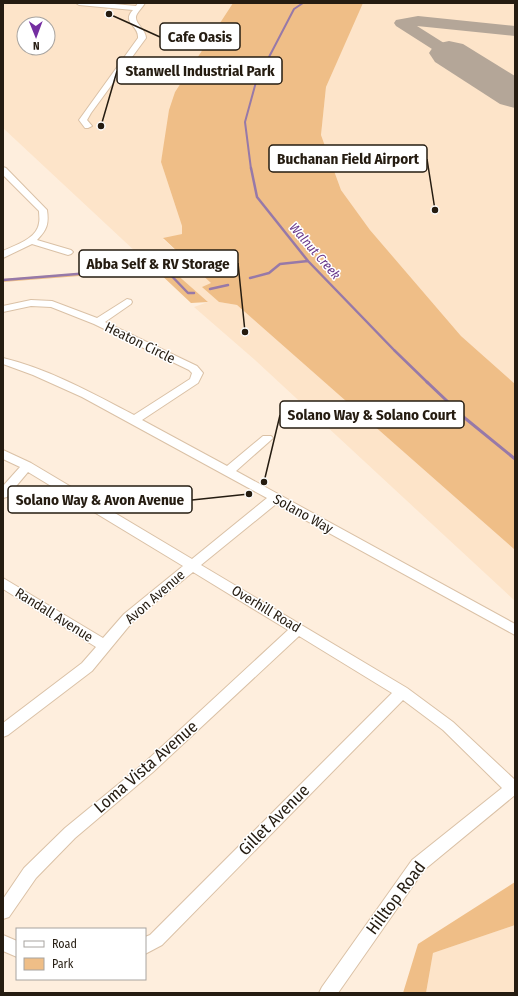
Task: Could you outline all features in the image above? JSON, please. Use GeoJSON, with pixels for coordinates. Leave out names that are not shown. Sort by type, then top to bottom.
{"type":"FeatureCollection","features":[{"type":"Feature","properties":{"kind":"street"},"geometry":{"type":"LineString","coordinates":[[79,3],[140,6]]}},
{"type":"Feature","properties":{"kind":"street"},"geometry":{"type":"LineString","coordinates":[[88,126],[83,120],[87,113],[142,38],[142,33],[132,20],[132,15],[140,6]]}},
{"type":"Feature","properties":{"kind":"street"},"geometry":{"type":"LineString","coordinates":[[3,255],[31,241],[41,231],[44,223],[43,210],[5,175]]}},
{"type":"Feature","properties":{"kind":"street"},"geometry":{"type":"LineString","coordinates":[[31,241],[68,252]]}},
{"type":"Feature","properties":{"kind":"street"},"geometry":{"type":"LineString","coordinates":[[98,322],[127,302]]}},
{"type":"Feature","properties":{"kind":"street","name":"Heaton Circle"},"geometry":{"type":"LineString","coordinates":[[3,309],[31,303],[52,304],[98,322],[193,368],[198,374],[194,381],[134,420]]}},
{"type":"Feature","properties":{"kind":"street","name":"Solano Way"},"geometry":{"type":"LineString","coordinates":[[3,361],[73,389],[134,420],[274,499],[515,630]]}},
{"type":"Feature","properties":{"kind":"street"},"geometry":{"type":"LineString","coordinates":[[228,472],[267,438]]}},
{"type":"Feature","properties":{"kind":"street","name":"Overhill Road"},"geometry":{"type":"LineString","coordinates":[[3,454],[27,466],[402,692],[448,726],[514,786]]}},
{"type":"Feature","properties":{"kind":"street"},"geometry":{"type":"LineString","coordinates":[[3,494],[27,466]]}},
{"type":"Feature","properties":{"kind":"street","name":"Avon Avenue"},"geometry":{"type":"LineString","coordinates":[[3,731],[87,667],[129,618],[274,499]]}},
{"type":"Feature","properties":{"kind":"street","name":"Randall Avenue"},"geometry":{"type":"LineString","coordinates":[[3,583],[106,646]]}},
{"type":"Feature","properties":{"kind":"street","name":"Loma Vista Avenue"},"geometry":{"type":"LineString","coordinates":[[3,912],[30,873],[70,833],[148,768],[298,629]]}},
{"type":"Feature","properties":{"kind":"street","name":"Gillet Avenue"},"geometry":{"type":"LineString","coordinates":[[146,945],[156,940],[402,692]]}},
{"type":"Feature","properties":{"kind":"street","name":"Hilltop Road"},"geometry":{"type":"LineString","coordinates":[[328,993],[418,865],[514,786]]}},
{"type":"Feature","properties":{"kind":"street"},"geometry":{"type":"LineString","coordinates":[[3,943],[16,949]]}},
{"type":"Feature","properties":{"kind":"shaded area"},"geometry":{"type":"Polygon","coordinates":[[[3,3],[233,3],[175,92],[161,162],[182,226],[182,234],[163,239],[212,283],[203,287],[219,302],[237,305],[515,550],[515,601],[255,360],[194,307],[208,302],[165,264],[152,267],[3,128],[3,3]]]}},
{"type":"Feature","properties":{"kind":"shaded area"},"geometry":{"type":"Polygon","coordinates":[[[362,3],[515,3],[515,384],[461,336],[370,230],[341,190],[321,135],[326,87],[362,3]]]}},
{"type":"Feature","properties":{"kind":"shaded area"},"geometry":{"type":"Polygon","coordinates":[[[515,925],[515,993],[426,993],[433,953],[515,925]]]}},
{"type":"Feature","properties":{"kind":"green space"},"geometry":{"type":"Polygon","coordinates":[[[233,3],[363,3],[326,87],[321,135],[341,190],[370,230],[461,336],[515,384],[515,550],[237,305],[219,302],[202,287],[211,283],[163,238],[182,234],[182,226],[161,162],[169,110],[175,92],[233,3]]]}},
{"type":"Feature","properties":{"kind":"green space"},"geometry":{"type":"Polygon","coordinates":[[[165,264],[208,302],[191,303],[156,270],[3,282],[3,279],[149,268],[165,264]]]}},
{"type":"Feature","properties":{"kind":"green space"},"geometry":{"type":"Polygon","coordinates":[[[515,882],[515,925],[433,953],[426,993],[403,993],[418,944],[515,882]]]}},
{"type":"Feature","properties":{"kind":"waterway","name":"Walnut Creek"},"geometry":{"type":"LineString","coordinates":[[251,169],[245,122],[256,82],[294,9],[303,3]]}},
{"type":"Feature","properties":{"kind":"waterway","name":"Walnut Creek"},"geometry":{"type":"LineString","coordinates":[[251,168],[257,197],[308,261]]}},
{"type":"Feature","properties":{"kind":"waterway"},"geometry":{"type":"LineString","coordinates":[[250,278],[269,273],[280,264],[308,261]]}},
{"type":"Feature","properties":{"kind":"waterway","name":"Walnut Creek"},"geometry":{"type":"LineString","coordinates":[[308,261],[428,383]]}},
{"type":"Feature","properties":{"kind":"waterway"},"geometry":{"type":"LineString","coordinates":[[3,280],[163,267],[188,293],[194,293]]}},
{"type":"Feature","properties":{"kind":"waterway"},"geometry":{"type":"LineString","coordinates":[[210,289],[228,285]]}},
{"type":"Feature","properties":{"kind":"waterway","name":"Walnut Creek"},"geometry":{"type":"LineString","coordinates":[[427,382],[466,419],[515,459]]}},
{"type":"Feature","properties":{"kind":"taxiway"},"geometry":{"type":"LineString","coordinates":[[449,53],[402,23],[418,21],[515,31]]}},
{"type":"Feature","properties":{"kind":"runway"},"geometry":{"type":"LineString","coordinates":[[449,53],[515,95]]}},
{"type":"Feature","properties":{"kind":"place","name":"Cafe Oasis"},"geometry":{"type":"Point","coordinates":[109,14]}},
{"type":"Feature","properties":{"kind":"place","name":"Stanwell Industrial Park"},"geometry":{"type":"Point","coordinates":[101,126]}},
{"type":"Feature","properties":{"kind":"place","name":"Buchanan Field Airport"},"geometry":{"type":"Point","coordinates":[435,210]}},
{"type":"Feature","properties":{"kind":"place","name":"Abba Self & RV Storage"},"geometry":{"type":"Point","coordinates":[245,332]}},
{"type":"Feature","properties":{"kind":"place","name":"Solano Way & Solano Court"},"geometry":{"type":"Point","coordinates":[264,482]}},
{"type":"Feature","properties":{"kind":"place","name":"Solano Way & Avon Avenue"},"geometry":{"type":"Point","coordinates":[249,494]}}]}
